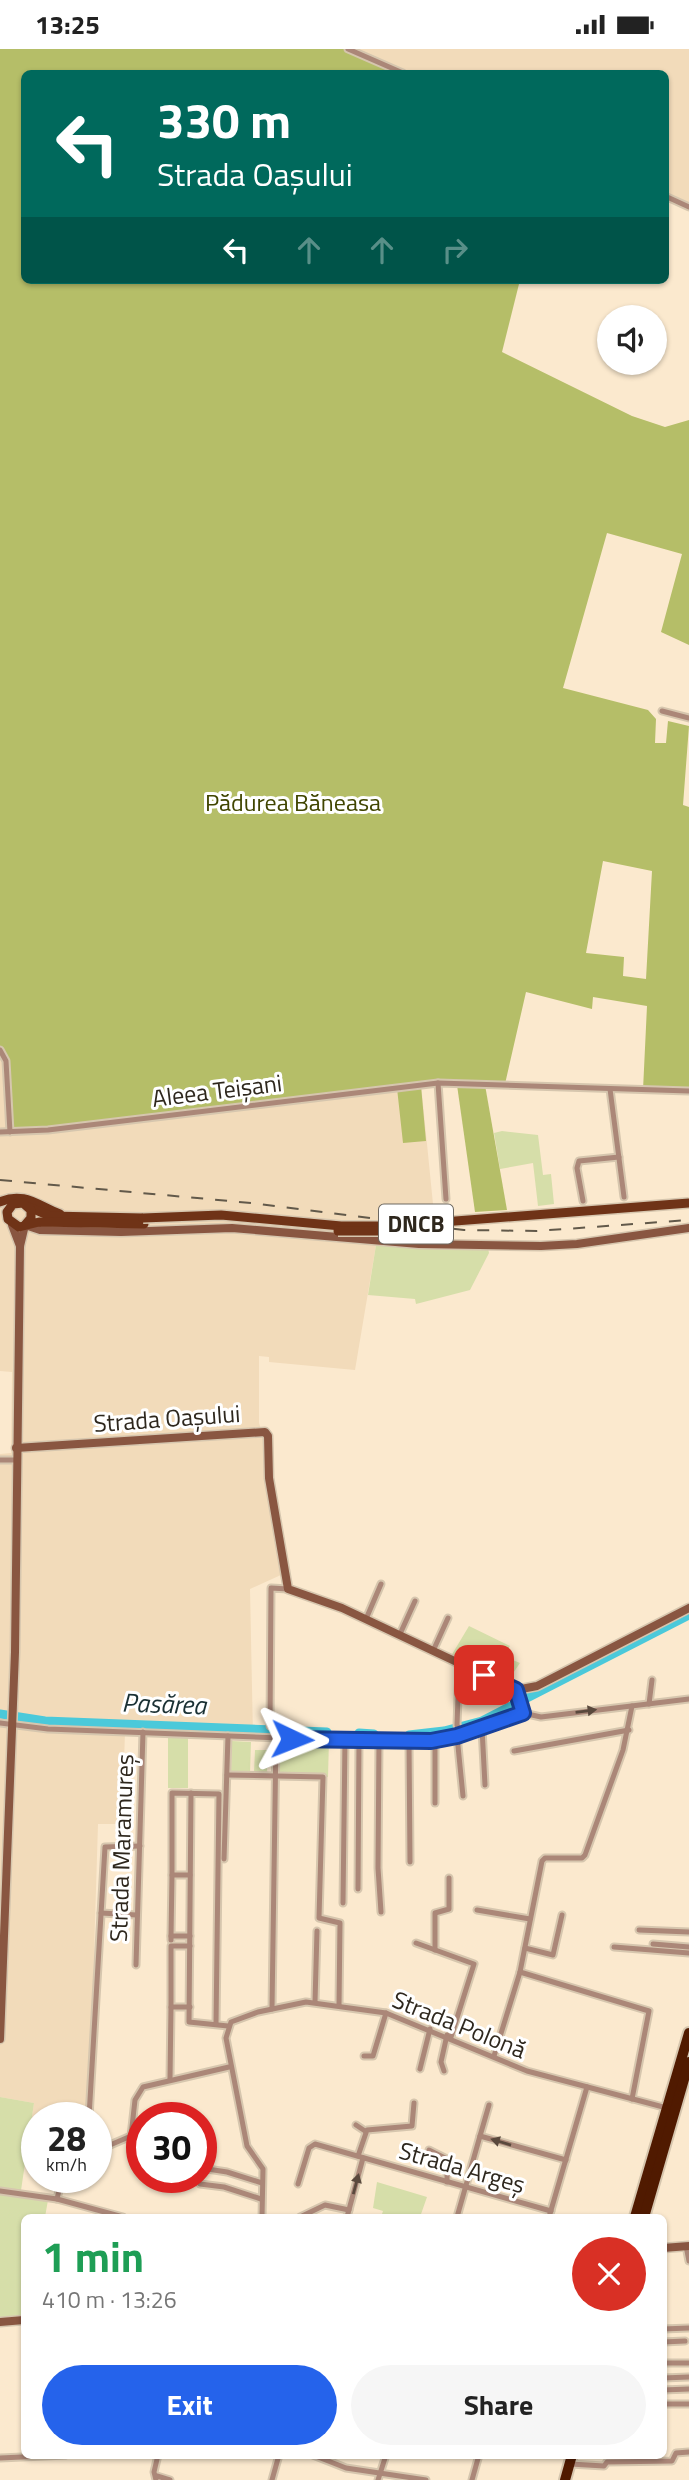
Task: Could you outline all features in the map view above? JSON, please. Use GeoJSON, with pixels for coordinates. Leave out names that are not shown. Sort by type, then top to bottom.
{"type":"FeatureCollection","features":[{"type":"Feature","properties":{"kind":"highway"},"geometry":{"type":"LineString","coordinates":[[636,2214],[689,2033]]}},
{"type":"Feature","properties":{"kind":"highway"},"geometry":{"type":"LineString","coordinates":[[645,2214],[687,2078],[689,2062]]}},
{"type":"Feature","properties":{"kind":"highway"},"geometry":{"type":"LineString","coordinates":[[563,2480],[570,2459]]}},
{"type":"Feature","properties":{"kind":"main road"},"geometry":{"type":"LineString","coordinates":[[0,1202],[13,1197],[26,1198],[50,1210],[76,1217]]}},
{"type":"Feature","properties":{"kind":"main road","name":"DNCB"},"geometry":{"type":"LineString","coordinates":[[0,1211],[20,1202],[45,1215],[144,1221],[220,1215],[378,1226],[689,1202]]}},
{"type":"Feature","properties":{"kind":"main road"},"geometry":{"type":"LineString","coordinates":[[7,1222],[10,1206]]}},
{"type":"Feature","properties":{"kind":"main road"},"geometry":{"type":"LineString","coordinates":[[25,1225],[31,1217],[29,1207]]}},
{"type":"Feature","properties":{"kind":"main road","name":"DNCB"},"geometry":{"type":"LineString","coordinates":[[7,1222],[25,1225],[39,1222],[218,1220],[374,1233],[689,1208]]}},
{"type":"Feature","properties":{"kind":"street"},"geometry":{"type":"LineString","coordinates":[[348,49],[396,70]]}},
{"type":"Feature","properties":{"kind":"street"},"geometry":{"type":"LineString","coordinates":[[669,198],[689,207]]}},
{"type":"Feature","properties":{"kind":"street"},"geometry":{"type":"LineString","coordinates":[[662,711],[689,717]]}},
{"type":"Feature","properties":{"kind":"street"},"geometry":{"type":"LineString","coordinates":[[0,1050],[6,1061],[10,1132]]}},
{"type":"Feature","properties":{"kind":"street"},"geometry":{"type":"LineString","coordinates":[[438,1083],[446,1199]]}},
{"type":"Feature","properties":{"kind":"street","name":"Aleea Teișani"},"geometry":{"type":"LineString","coordinates":[[0,1132],[48,1131],[438,1083],[689,1091]]}},
{"type":"Feature","properties":{"kind":"street"},"geometry":{"type":"LineString","coordinates":[[610,1089],[624,1197]]}},
{"type":"Feature","properties":{"kind":"street"},"geometry":{"type":"LineString","coordinates":[[583,1201],[579,1161],[619,1157]]}},
{"type":"Feature","properties":{"kind":"street"},"geometry":{"type":"LineString","coordinates":[[7,1222],[20,1245]]}},
{"type":"Feature","properties":{"kind":"street"},"geometry":{"type":"LineString","coordinates":[[0,2039],[12,1708],[20,1245],[25,1225],[40,1230],[96,1232],[232,1228],[419,1244],[541,1246],[586,1243],[689,1229]]}},
{"type":"Feature","properties":{"kind":"street","name":"Strada Oașului"},"geometry":{"type":"LineString","coordinates":[[16,1448],[267,1433],[269,1478],[289,1589]]}},
{"type":"Feature","properties":{"kind":"street"},"geometry":{"type":"LineString","coordinates":[[0,1460],[16,1460]]}},
{"type":"Feature","properties":{"kind":"street"},"geometry":{"type":"LineString","coordinates":[[366,1619],[381,1584]]}},
{"type":"Feature","properties":{"kind":"street"},"geometry":{"type":"LineString","coordinates":[[270,1726],[271,1588],[289,1589],[366,1619],[516,1690],[537,1686],[689,1608]]}},
{"type":"Feature","properties":{"kind":"street"},"geometry":{"type":"LineString","coordinates":[[400,1634],[415,1601]]}},
{"type":"Feature","properties":{"kind":"street"},"geometry":{"type":"LineString","coordinates":[[433,1651],[448,1618]]}},
{"type":"Feature","properties":{"kind":"street"},"geometry":{"type":"LineString","coordinates":[[459,1669],[457,1725],[463,1796]]}},
{"type":"Feature","properties":{"kind":"street"},"geometry":{"type":"LineString","coordinates":[[649,1704],[652,1680]]}},
{"type":"Feature","properties":{"kind":"street"},"geometry":{"type":"LineString","coordinates":[[516,1690],[522,1709],[537,1717],[689,1699]]}},
{"type":"Feature","properties":{"kind":"street"},"geometry":{"type":"LineString","coordinates":[[494,2056],[520,1972],[544,1859],[585,1855],[629,1730],[632,1706]]}},
{"type":"Feature","properties":{"kind":"street","name":"Strada Maramureș"},"geometry":{"type":"LineString","coordinates":[[0,1723],[48,1729],[409,1743],[459,1736],[522,1709]]}},
{"type":"Feature","properties":{"kind":"street"},"geometry":{"type":"LineString","coordinates":[[482,1728],[485,1784]]}},
{"type":"Feature","properties":{"kind":"street"},"geometry":{"type":"LineString","coordinates":[[514,1751],[629,1730]]}},
{"type":"Feature","properties":{"kind":"street","name":"Strada Maramureș"},"geometry":{"type":"LineString","coordinates":[[136,1965],[143,1733]]}},
{"type":"Feature","properties":{"kind":"street"},"geometry":{"type":"LineString","coordinates":[[224,1859],[228,1736]]}},
{"type":"Feature","properties":{"kind":"street"},"geometry":{"type":"LineString","coordinates":[[272,2009],[276,1738]]}},
{"type":"Feature","properties":{"kind":"street"},"geometry":{"type":"LineString","coordinates":[[343,1903],[345,1740]]}},
{"type":"Feature","properties":{"kind":"street"},"geometry":{"type":"LineString","coordinates":[[435,1740],[435,1803]]}},
{"type":"Feature","properties":{"kind":"street"},"geometry":{"type":"LineString","coordinates":[[358,1889],[359,1741]]}},
{"type":"Feature","properties":{"kind":"street"},"geometry":{"type":"LineString","coordinates":[[379,1742],[378,1868],[381,1912]]}},
{"type":"Feature","properties":{"kind":"street"},"geometry":{"type":"LineString","coordinates":[[409,1743],[410,1862]]}},
{"type":"Feature","properties":{"kind":"street"},"geometry":{"type":"LineString","coordinates":[[227,1775],[323,1777],[319,1917],[340,1923],[339,2005]]}},
{"type":"Feature","properties":{"kind":"street"},"geometry":{"type":"LineString","coordinates":[[170,2079],[172,1793],[219,1794],[216,2024]]}},
{"type":"Feature","properties":{"kind":"street"},"geometry":{"type":"LineString","coordinates":[[191,1793],[190,2023],[228,2026],[226,2045],[229,2067],[247,2146],[261,2165],[262,2214]]}},
{"type":"Feature","properties":{"kind":"street"},"geometry":{"type":"LineString","coordinates":[[90,2102],[106,1846],[139,1846]]}},
{"type":"Feature","properties":{"kind":"street"},"geometry":{"type":"LineString","coordinates":[[172,1875],[190,1875]]}},
{"type":"Feature","properties":{"kind":"street"},"geometry":{"type":"LineString","coordinates":[[435,1950],[435,1913],[449,1909],[449,1878]]}},
{"type":"Feature","properties":{"kind":"street"},"geometry":{"type":"LineString","coordinates":[[477,1910],[530,1919]]}},
{"type":"Feature","properties":{"kind":"street"},"geometry":{"type":"LineString","coordinates":[[101,1913],[137,1915]]}},
{"type":"Feature","properties":{"kind":"street"},"geometry":{"type":"LineString","coordinates":[[525,1948],[553,1955],[562,1915]]}},
{"type":"Feature","properties":{"kind":"street"},"geometry":{"type":"LineString","coordinates":[[639,1930],[689,1932]]}},
{"type":"Feature","properties":{"kind":"street"},"geometry":{"type":"LineString","coordinates":[[315,2002],[317,1931]]}},
{"type":"Feature","properties":{"kind":"street"},"geometry":{"type":"LineString","coordinates":[[171,1936],[190,1936]]}},
{"type":"Feature","properties":{"kind":"street"},"geometry":{"type":"LineString","coordinates":[[416,1943],[474,1964],[441,2062],[444,2071]]}},
{"type":"Feature","properties":{"kind":"street"},"geometry":{"type":"LineString","coordinates":[[653,1944],[689,1947]]}},
{"type":"Feature","properties":{"kind":"street"},"geometry":{"type":"LineString","coordinates":[[171,1946],[190,1946]]}},
{"type":"Feature","properties":{"kind":"street"},"geometry":{"type":"LineString","coordinates":[[614,1947],[689,1953]]}},
{"type":"Feature","properties":{"kind":"street"},"geometry":{"type":"LineString","coordinates":[[520,1972],[649,2011],[632,2099]]}},
{"type":"Feature","properties":{"kind":"street","name":"Strada Polonă"},"geometry":{"type":"LineString","coordinates":[[228,2026],[240,2018],[272,2009],[315,2002],[386,2013],[449,2036],[527,2071],[667,2108]]}},
{"type":"Feature","properties":{"kind":"street"},"geometry":{"type":"LineString","coordinates":[[171,2007],[190,2007]]}},
{"type":"Feature","properties":{"kind":"street"},"geometry":{"type":"LineString","coordinates":[[364,2056],[373,2056],[386,2013]]}},
{"type":"Feature","properties":{"kind":"street"},"geometry":{"type":"LineString","coordinates":[[420,2069],[430,2029]]}},
{"type":"Feature","properties":{"kind":"street"},"geometry":{"type":"LineString","coordinates":[[112,2144],[131,2136],[135,2100],[139,2091],[147,2085],[229,2067]]}},
{"type":"Feature","properties":{"kind":"street"},"geometry":{"type":"LineString","coordinates":[[550,2214],[587,2087]]}},
{"type":"Feature","properties":{"kind":"street"},"geometry":{"type":"LineString","coordinates":[[356,2126],[365,2131],[412,2126],[415,2103]]}},
{"type":"Feature","properties":{"kind":"street"},"geometry":{"type":"LineString","coordinates":[[458,2214],[489,2105]]}},
{"type":"Feature","properties":{"kind":"street"},"geometry":{"type":"LineString","coordinates":[[299,2183],[310,2145],[360,2157],[365,2131]]}},
{"type":"Feature","properties":{"kind":"street"},"geometry":{"type":"LineString","coordinates":[[481,2136],[566,2160]]}},
{"type":"Feature","properties":{"kind":"street"},"geometry":{"type":"LineString","coordinates":[[429,2150],[447,2159],[447,2182]]}},
{"type":"Feature","properties":{"kind":"street","name":"Strada Argeș"},"geometry":{"type":"LineString","coordinates":[[348,2214],[360,2157],[550,2214]]}},
{"type":"Feature","properties":{"kind":"street"},"geometry":{"type":"LineString","coordinates":[[217,2170],[262,2183]]}},
{"type":"Feature","properties":{"kind":"street"},"geometry":{"type":"LineString","coordinates":[[217,2186],[261,2200]]}},
{"type":"Feature","properties":{"kind":"street"},"geometry":{"type":"LineString","coordinates":[[0,2190],[57,2199],[112,2214]]}},
{"type":"Feature","properties":{"kind":"street"},"geometry":{"type":"LineString","coordinates":[[57,2199],[58,2193]]}},
{"type":"Feature","properties":{"kind":"street"},"geometry":{"type":"LineString","coordinates":[[306,2214],[325,2205],[349,2210]]}},
{"type":"Feature","properties":{"kind":"street"},"geometry":{"type":"LineString","coordinates":[[667,2248],[687,2246],[689,2261]]}},
{"type":"Feature","properties":{"kind":"street"},"geometry":{"type":"LineString","coordinates":[[0,2322],[21,2320]]}},
{"type":"Feature","properties":{"kind":"street"},"geometry":{"type":"LineString","coordinates":[[667,2329],[689,2328]]}},
{"type":"Feature","properties":{"kind":"street"},"geometry":{"type":"LineString","coordinates":[[667,2342],[685,2341]]}},
{"type":"Feature","properties":{"kind":"street"},"geometry":{"type":"LineString","coordinates":[[667,2363],[689,2363]]}},
{"type":"Feature","properties":{"kind":"street"},"geometry":{"type":"LineString","coordinates":[[667,2378],[689,2377]]}},
{"type":"Feature","properties":{"kind":"street"},"geometry":{"type":"LineString","coordinates":[[667,2390],[689,2389]]}},
{"type":"Feature","properties":{"kind":"street"},"geometry":{"type":"LineString","coordinates":[[667,2404],[689,2404]]}},
{"type":"Feature","properties":{"kind":"street"},"geometry":{"type":"LineString","coordinates":[[574,2459],[604,2466],[607,2462],[673,2461],[676,2453],[689,2452]]}},
{"type":"Feature","properties":{"kind":"street"},"geometry":{"type":"LineString","coordinates":[[0,2458],[21,2457]]}},
{"type":"Feature","properties":{"kind":"street"},"geometry":{"type":"LineString","coordinates":[[157,2459],[154,2472],[156,2478],[170,2480]]}},
{"type":"Feature","properties":{"kind":"street"},"geometry":{"type":"LineString","coordinates":[[272,2480],[278,2459]]}},
{"type":"Feature","properties":{"kind":"street"},"geometry":{"type":"LineString","coordinates":[[322,2459],[380,2477],[426,2480]]}},
{"type":"Feature","properties":{"kind":"street"},"geometry":{"type":"LineString","coordinates":[[380,2477],[385,2459]]}},
{"type":"Feature","properties":{"kind":"street"},"geometry":{"type":"LineString","coordinates":[[472,2480],[478,2459]]}},
{"type":"Feature","properties":{"kind":"shaded area"},"geometry":{"type":"Polygon","coordinates":[[[358,49],[689,49],[689,207],[669,198],[669,70],[396,70],[356,53],[358,49]]]}},
{"type":"Feature","properties":{"kind":"shaded area"},"geometry":{"type":"Polygon","coordinates":[[[0,1050],[421,1084],[433,1204],[426,1223],[376,1245],[355,1370],[269,1362],[269,1357],[259,1356],[259,1423],[264,1438],[266,1474],[283,1574],[250,1589],[253,1737],[125,1732],[122,1824],[98,1824],[89,2102],[28,2102],[0,2097],[0,1454],[11,1453],[12,1372],[0,1371],[0,1050]]]}},
{"type":"Feature","properties":{"kind":"green space","name":"Pădurea Băneasa"},"geometry":{"type":"Polygon","coordinates":[[[0,49],[348,49],[396,70],[21,70],[21,284],[519,284],[502,352],[632,416],[665,427],[689,420],[689,645],[661,632],[682,554],[607,533],[563,688],[648,710],[656,719],[655,743],[666,743],[668,721],[689,726],[683,805],[689,807],[689,1091],[643,1090],[647,1006],[593,997],[592,1009],[526,992],[505,1084],[421,1086],[426,1141],[403,1143],[397,1088],[48,1130],[10,1132],[6,1061],[0,1050],[0,49]],[[603,861],[586,953],[624,957],[623,976],[646,979],[652,871],[603,861]]]}},
{"type":"Feature","properties":{"kind":"green space"},"geometry":{"type":"Polygon","coordinates":[[[457,1085],[485,1085],[507,1210],[475,1212],[457,1085]]]}},
{"type":"Feature","properties":{"kind":"green space"},"geometry":{"type":"Polygon","coordinates":[[[502,1131],[538,1135],[543,1175],[551,1174],[554,1204],[538,1206],[533,1163],[500,1169],[494,1133],[502,1131]]]}},
{"type":"Feature","properties":{"kind":"green space"},"geometry":{"type":"Polygon","coordinates":[[[380,1243],[488,1248],[489,1253],[470,1290],[416,1304],[415,1299],[368,1295],[376,1245],[380,1243]]]}},
{"type":"Feature","properties":{"kind":"green space"},"geometry":{"type":"Polygon","coordinates":[[[469,1626],[510,1646],[503,1656],[520,1663],[507,1682],[451,1656],[469,1626]]]}},
{"type":"Feature","properties":{"kind":"green space"},"geometry":{"type":"Polygon","coordinates":[[[168,1737],[188,1738],[188,1788],[168,1788],[168,1737]]]}},
{"type":"Feature","properties":{"kind":"green space"},"geometry":{"type":"Polygon","coordinates":[[[276,1738],[329,1740],[328,1777],[274,1777],[276,1738]]]}},
{"type":"Feature","properties":{"kind":"green space"},"geometry":{"type":"Polygon","coordinates":[[[232,1741],[251,1742],[250,1773],[231,1772],[232,1741]]]}},
{"type":"Feature","properties":{"kind":"green space"},"geometry":{"type":"Polygon","coordinates":[[[255,1750],[268,1750],[267,1772],[254,1772],[255,1750]]]}},
{"type":"Feature","properties":{"kind":"green space"},"geometry":{"type":"Polygon","coordinates":[[[0,2097],[28,2102],[21,2102],[20,2197],[48,2200],[46,2214],[21,2214],[21,2320],[0,2322],[0,2097]]]}},
{"type":"Feature","properties":{"kind":"green space"},"geometry":{"type":"Polygon","coordinates":[[[377,2182],[427,2197],[421,2214],[382,2214],[383,2211],[373,2208],[377,2182]]]}},
{"type":"Feature","properties":{"kind":"waterway","name":"Pasărea"},"geometry":{"type":"LineString","coordinates":[[409,1735],[444,1731],[482,1721],[689,1615]]}},
{"type":"Feature","properties":{"kind":"waterway","name":"Pasărea"},"geometry":{"type":"LineString","coordinates":[[0,1714],[45,1721],[327,1732]]}},
{"type":"Feature","properties":{"kind":"waterway","name":"Pasărea"},"geometry":{"type":"LineString","coordinates":[[359,1733],[374,1734]]}},
{"type":"Feature","properties":{"kind":"railway"},"geometry":{"type":"LineString","coordinates":[[0,1180],[251,1203],[464,1230],[537,1231],[689,1220]]}},
{"type":"Feature","properties":{"kind":"route"},"geometry":{"type":"LineString","coordinates":[[292,1739],[409,1743],[431,1741],[457,1736],[523,1713],[516,1690],[484,1675]]}}]}
